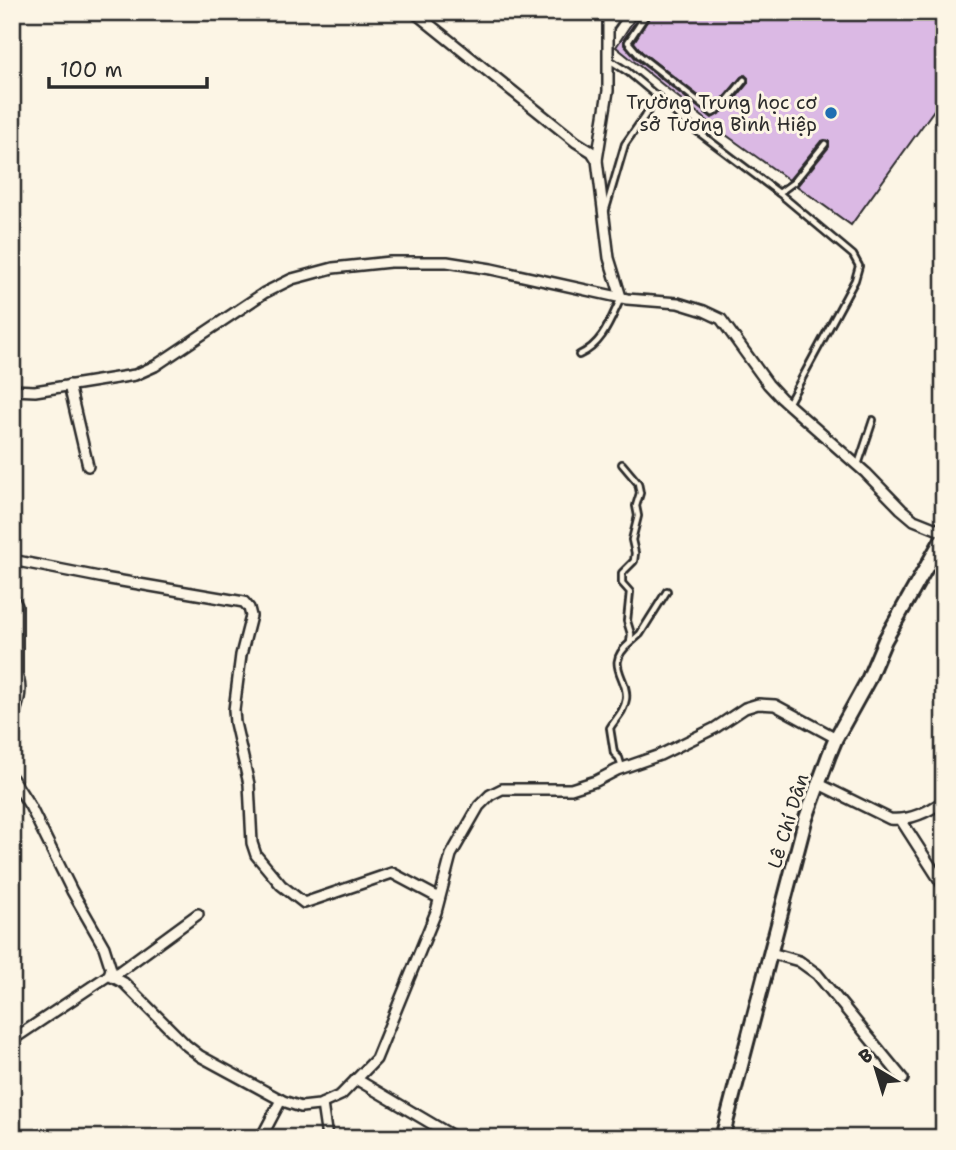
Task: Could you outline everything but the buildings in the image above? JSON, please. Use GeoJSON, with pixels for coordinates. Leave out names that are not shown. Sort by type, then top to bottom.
{"type":"FeatureCollection","features":[{"type":"Feature","properties":{"kind":"street"},"geometry":{"type":"LineString","coordinates":[[608,12],[608,91],[597,160],[609,258],[621,297]]}},
{"type":"Feature","properties":{"kind":"street"},"geometry":{"type":"LineString","coordinates":[[419,14],[576,142],[592,152],[597,160]]}},
{"type":"Feature","properties":{"kind":"street"},"geometry":{"type":"LineString","coordinates":[[12,390],[35,391],[135,375],[264,293],[292,279],[333,268],[390,262],[447,262],[621,297],[678,303],[721,319],[768,384],[788,404],[914,520],[944,534]]}},
{"type":"Feature","properties":{"kind":"street"},"geometry":{"type":"LineString","coordinates":[[69,385],[88,466]]}},
{"type":"Feature","properties":{"kind":"street","name":"Lê Chí Dân"},"geometry":{"type":"LineString","coordinates":[[722,1138],[805,821],[836,738],[944,534]]}},
{"type":"Feature","properties":{"kind":"street"},"geometry":{"type":"LineString","coordinates":[[12,560],[244,603],[251,616],[241,656],[234,710],[249,784],[252,843],[256,855],[281,885],[304,902],[392,873],[439,898]]}},
{"type":"Feature","properties":{"kind":"street"},"geometry":{"type":"LineString","coordinates":[[12,596],[18,606],[17,675],[20,682],[19,702],[12,718]]}},
{"type":"Feature","properties":{"kind":"street"},"geometry":{"type":"LineString","coordinates":[[110,976],[124,982],[200,1056],[281,1100],[301,1107],[321,1104],[341,1095],[376,1059],[436,912],[451,855],[479,806],[490,794],[502,789],[571,789],[596,781],[622,768],[660,755],[715,728],[745,708],[758,704],[775,705],[836,738]]}},
{"type":"Feature","properties":{"kind":"street"},"geometry":{"type":"LineString","coordinates":[[12,778],[30,806],[72,891],[104,947],[111,969],[110,976]]}},
{"type":"Feature","properties":{"kind":"street"},"geometry":{"type":"LineString","coordinates":[[819,784],[890,819],[901,820],[919,815],[944,801]]}},
{"type":"Feature","properties":{"kind":"street"},"geometry":{"type":"LineString","coordinates":[[901,820],[944,887]]}},
{"type":"Feature","properties":{"kind":"street"},"geometry":{"type":"LineString","coordinates":[[12,1040],[198,914]]}},
{"type":"Feature","properties":{"kind":"street"},"geometry":{"type":"LineString","coordinates":[[771,953],[799,961],[817,974],[903,1079]]}},
{"type":"Feature","properties":{"kind":"street"},"geometry":{"type":"LineString","coordinates":[[356,1079],[456,1138]]}},
{"type":"Feature","properties":{"kind":"street"},"geometry":{"type":"LineString","coordinates":[[261,1138],[281,1100]]}},
{"type":"Feature","properties":{"kind":"street"},"geometry":{"type":"LineString","coordinates":[[321,1104],[327,1138]]}},
{"type":"Feature","properties":{"kind":"street"},"geometry":{"type":"LineString","coordinates":[[317,1138],[324,1123]]}},
{"type":"Feature","properties":{"kind":"lane"},"geometry":{"type":"LineString","coordinates":[[609,30],[621,12]]}},
{"type":"Feature","properties":{"kind":"lane"},"geometry":{"type":"LineString","coordinates":[[648,12],[628,41],[639,55],[713,113],[723,106],[744,80]]}},
{"type":"Feature","properties":{"kind":"lane"},"geometry":{"type":"LineString","coordinates":[[608,59],[628,72],[685,122],[779,193],[853,255],[859,267],[855,280],[788,404]]}},
{"type":"Feature","properties":{"kind":"lane"},"geometry":{"type":"LineString","coordinates":[[603,219],[625,144],[658,97]]}},
{"type":"Feature","properties":{"kind":"lane"},"geometry":{"type":"LineString","coordinates":[[779,193],[793,182],[825,144]]}},
{"type":"Feature","properties":{"kind":"lane"},"geometry":{"type":"LineString","coordinates":[[579,355],[593,349],[621,297]]}},
{"type":"Feature","properties":{"kind":"lane"},"geometry":{"type":"LineString","coordinates":[[858,466],[873,420]]}},
{"type":"Feature","properties":{"kind":"lane"},"geometry":{"type":"LineString","coordinates":[[622,464],[638,483],[640,493],[632,540],[634,561],[622,573],[622,583],[630,592],[627,621],[631,634],[630,643]]}},
{"type":"Feature","properties":{"kind":"lane"},"geometry":{"type":"LineString","coordinates":[[622,768],[614,753],[610,729],[623,712],[627,696],[619,676],[621,650],[640,634],[667,592]]}},
{"type":"Feature","properties":{"kind":"place","name":"Trường Trung học cơ sở Tương Bình Hiệp"},"geometry":{"type":"Point","coordinates":[831,113]}}]}
